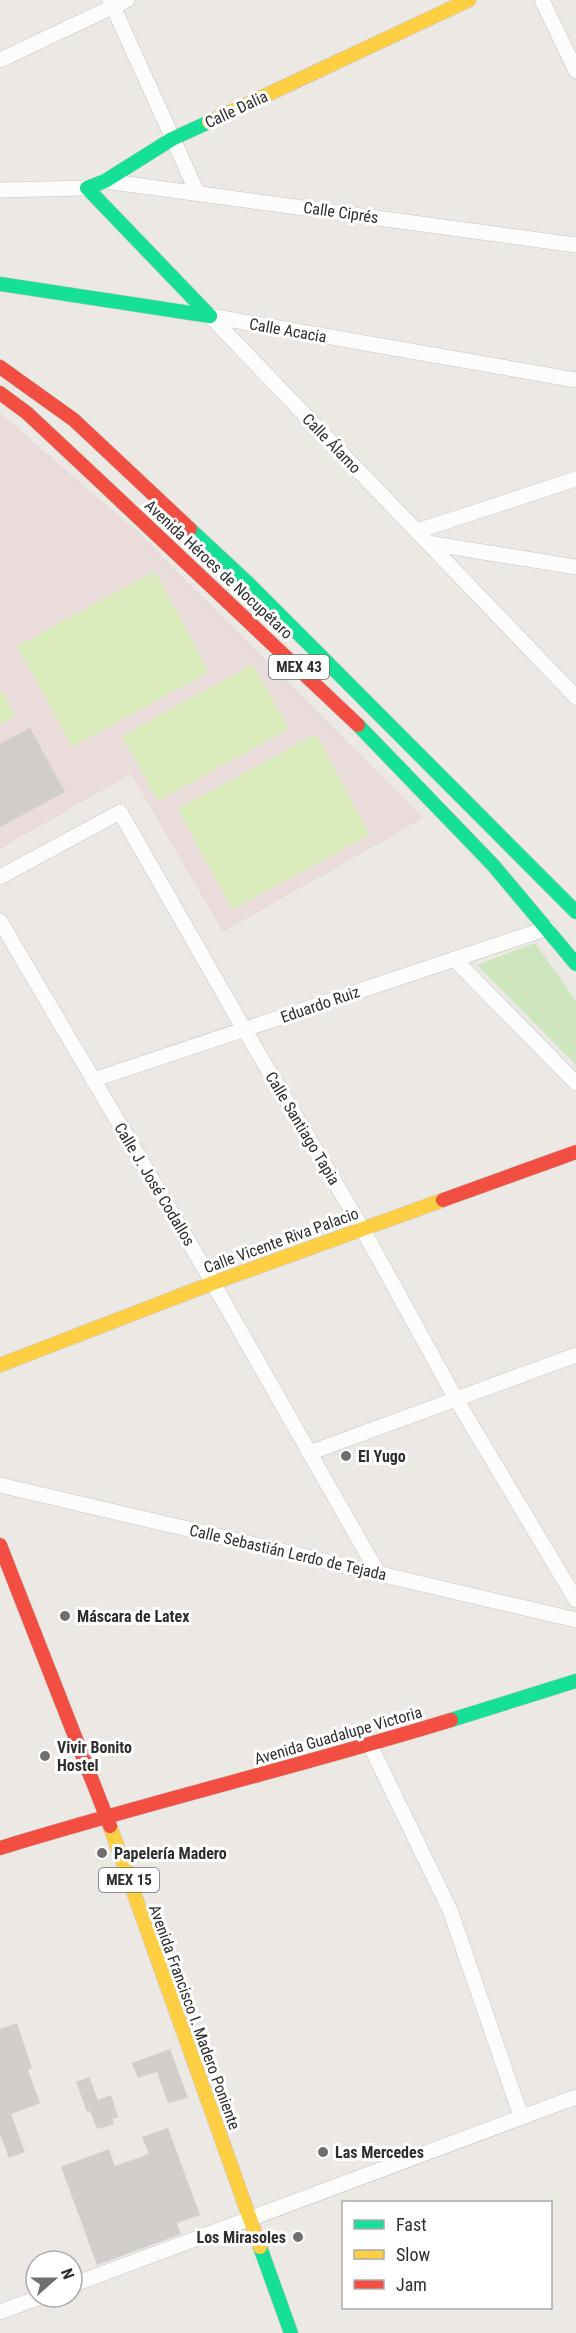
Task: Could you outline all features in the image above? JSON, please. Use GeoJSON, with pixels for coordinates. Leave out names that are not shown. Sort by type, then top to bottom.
{"type":"FeatureCollection","features":[{"type":"Feature","properties":{"kind":"main road","name":"Calle Dalia"},"geometry":{"type":"LineString","coordinates":[[87,188],[105,181],[172,139],[469,0]]}},
{"type":"Feature","properties":{"kind":"main road","name":"Calle Álamo"},"geometry":{"type":"LineString","coordinates":[[87,188],[210,316]]}},
{"type":"Feature","properties":{"kind":"main road","name":"Calle Acacia"},"geometry":{"type":"LineString","coordinates":[[0,284],[210,316]]}},
{"type":"Feature","properties":{"kind":"main road","name":"Avenida Héroes de Nocupétaro"},"geometry":{"type":"LineString","coordinates":[[0,367],[74,420],[248,583],[575,911]]}},
{"type":"Feature","properties":{"kind":"main road","name":"Avenida Héroes de Nocupétaro"},"geometry":{"type":"LineString","coordinates":[[0,393],[27,413],[261,629],[431,797],[516,889],[576,964]]}},
{"type":"Feature","properties":{"kind":"main road","name":"Calle Vicente Riva Palacio"},"geometry":{"type":"LineString","coordinates":[[0,1365],[213,1283],[576,1152]]}},
{"type":"Feature","properties":{"kind":"main road","name":"Avenida Francisco I. Madero Poniente"},"geometry":{"type":"LineString","coordinates":[[0,1545],[106,1815],[291,2333]]}},
{"type":"Feature","properties":{"kind":"main road","name":"Avenida Guadalupe Victoria"},"geometry":{"type":"LineString","coordinates":[[0,1848],[106,1815],[370,1745],[576,1681]]}},
{"type":"Feature","properties":{"kind":"street"},"geometry":{"type":"LineString","coordinates":[[0,60],[111,3],[127,0]]}},
{"type":"Feature","properties":{"kind":"street"},"geometry":{"type":"LineString","coordinates":[[542,0],[576,71]]}},
{"type":"Feature","properties":{"kind":"street"},"geometry":{"type":"LineString","coordinates":[[111,3],[197,192]]}},
{"type":"Feature","properties":{"kind":"street","name":"Calle Ciprés"},"geometry":{"type":"LineString","coordinates":[[105,181],[576,245]]}},
{"type":"Feature","properties":{"kind":"street","name":"Calle Dalia"},"geometry":{"type":"LineString","coordinates":[[0,190],[87,188]]}},
{"type":"Feature","properties":{"kind":"street","name":"Calle Acacia"},"geometry":{"type":"LineString","coordinates":[[210,316],[576,380]]}},
{"type":"Feature","properties":{"kind":"street","name":"Calle Álamo"},"geometry":{"type":"LineString","coordinates":[[210,316],[576,697]]}},
{"type":"Feature","properties":{"kind":"street"},"geometry":{"type":"LineString","coordinates":[[417,531],[576,479]]}},
{"type":"Feature","properties":{"kind":"street"},"geometry":{"type":"LineString","coordinates":[[428,543],[576,567]]}},
{"type":"Feature","properties":{"kind":"street","name":"Calle Santiago Tapia"},"geometry":{"type":"LineString","coordinates":[[0,877],[120,812],[244,1029],[363,1228],[456,1399],[576,1600]]}},
{"type":"Feature","properties":{"kind":"street","name":"Calle J. José Codallos"},"geometry":{"type":"LineString","coordinates":[[0,921],[213,1283],[378,1573]]}},
{"type":"Feature","properties":{"kind":"street","name":"Eduardo Ruiz"},"geometry":{"type":"LineString","coordinates":[[93,1080],[548,928]]}},
{"type":"Feature","properties":{"kind":"street"},"geometry":{"type":"LineString","coordinates":[[454,959],[576,1083]]}},
{"type":"Feature","properties":{"kind":"street"},"geometry":{"type":"LineString","coordinates":[[309,1453],[576,1355]]}},
{"type":"Feature","properties":{"kind":"street","name":"Calle Sebastián Lerdo de Tejada"},"geometry":{"type":"LineString","coordinates":[[0,1485],[576,1620]]}},
{"type":"Feature","properties":{"kind":"street"},"geometry":{"type":"LineString","coordinates":[[370,1745],[450,1910],[521,2116]]}},
{"type":"Feature","properties":{"kind":"street"},"geometry":{"type":"LineString","coordinates":[[84,2280],[576,2097]]}},
{"type":"Feature","properties":{"kind":"street"},"geometry":{"type":"LineString","coordinates":[[0,2312],[24,2303]]}},
{"type":"Feature","properties":{"kind":"shaded area"},"geometry":{"type":"Polygon","coordinates":[[[0,413],[140,534],[423,818],[223,932],[131,774],[0,849],[0,413]]]}},
{"type":"Feature","properties":{"kind":"green space"},"geometry":{"type":"Polygon","coordinates":[[[155,571],[209,672],[72,747],[17,646],[155,571]]]}},
{"type":"Feature","properties":{"kind":"green space"},"geometry":{"type":"Polygon","coordinates":[[[253,664],[289,729],[158,801],[122,736],[253,664]]]}},
{"type":"Feature","properties":{"kind":"green space"},"geometry":{"type":"Polygon","coordinates":[[[2,691],[15,716],[0,724],[0,692],[2,691]]]}},
{"type":"Feature","properties":{"kind":"green space"},"geometry":{"type":"Polygon","coordinates":[[[316,734],[370,835],[232,910],[178,809],[316,734]]]}},
{"type":"Feature","properties":{"kind":"green space"},"geometry":{"type":"Polygon","coordinates":[[[535,943],[576,1001],[576,1065],[477,965],[535,943]]]}},
{"type":"Feature","properties":{"kind":"building"},"geometry":{"type":"Polygon","coordinates":[[[30,728],[65,792],[0,827],[0,744],[30,728]]]}},
{"type":"Feature","properties":{"kind":"building"},"geometry":{"type":"Polygon","coordinates":[[[17,2023],[32,2068],[28,2070],[40,2103],[11,2114],[25,2152],[9,2158],[0,2134],[0,2029],[17,2023]]]}},
{"type":"Feature","properties":{"kind":"building"},"geometry":{"type":"Polygon","coordinates":[[[170,2049],[188,2098],[168,2103],[157,2072],[138,2078],[132,2063],[170,2049]]]}},
{"type":"Feature","properties":{"kind":"building"},"geometry":{"type":"Polygon","coordinates":[[[89,2077],[98,2100],[111,2095],[118,2117],[112,2119],[114,2124],[97,2129],[90,2111],[87,2112],[76,2082],[89,2077]]]}},
{"type":"Feature","properties":{"kind":"building"},"geometry":{"type":"Polygon","coordinates":[[[168,2128],[200,2215],[177,2223],[181,2234],[97,2265],[61,2167],[109,2149],[115,2166],[149,2154],[142,2137],[168,2128]]]}},
{"type":"Feature","properties":{"kind":"traffic: fast"},"geometry":{"type":"LineString","coordinates":[[209,122],[172,139],[105,181],[87,188],[210,316]]}},
{"type":"Feature","properties":{"kind":"traffic: fast"},"geometry":{"type":"LineString","coordinates":[[0,284],[210,316]]}},
{"type":"Feature","properties":{"kind":"traffic: fast"},"geometry":{"type":"LineString","coordinates":[[190,529],[248,583],[576,912]]}},
{"type":"Feature","properties":{"kind":"traffic: fast"},"geometry":{"type":"LineString","coordinates":[[358,725],[493,865],[576,964]]}},
{"type":"Feature","properties":{"kind":"traffic: fast"},"geometry":{"type":"LineString","coordinates":[[451,1720],[576,1681]]}},
{"type":"Feature","properties":{"kind":"traffic: fast"},"geometry":{"type":"LineString","coordinates":[[260,2247],[291,2333]]}},
{"type":"Feature","properties":{"kind":"traffic: slow"},"geometry":{"type":"LineString","coordinates":[[209,122],[469,0]]}},
{"type":"Feature","properties":{"kind":"traffic: slow"},"geometry":{"type":"LineString","coordinates":[[0,1365],[213,1283],[443,1200]]}},
{"type":"Feature","properties":{"kind":"traffic: slow"},"geometry":{"type":"LineString","coordinates":[[110,1826],[260,2247]]}},
{"type":"Feature","properties":{"kind":"traffic: jam"},"geometry":{"type":"LineString","coordinates":[[0,367],[74,420],[190,529]]}},
{"type":"Feature","properties":{"kind":"traffic: jam"},"geometry":{"type":"LineString","coordinates":[[0,393],[27,413],[358,725]]}},
{"type":"Feature","properties":{"kind":"traffic: jam"},"geometry":{"type":"LineString","coordinates":[[443,1200],[576,1152]]}},
{"type":"Feature","properties":{"kind":"traffic: jam"},"geometry":{"type":"LineString","coordinates":[[0,1545],[110,1826]]}},
{"type":"Feature","properties":{"kind":"traffic: jam"},"geometry":{"type":"LineString","coordinates":[[0,1848],[451,1720]]}},
{"type":"Feature","properties":{"kind":"place","name":"El Yugo"},"geometry":{"type":"Point","coordinates":[346,1456]}},
{"type":"Feature","properties":{"kind":"place","name":"Máscara de Latex"},"geometry":{"type":"Point","coordinates":[65,1616]}},
{"type":"Feature","properties":{"kind":"place","name":"Vivir Bonito Hostel"},"geometry":{"type":"Point","coordinates":[45,1756]}},
{"type":"Feature","properties":{"kind":"place","name":"Papelería Madero"},"geometry":{"type":"Point","coordinates":[102,1853]}},
{"type":"Feature","properties":{"kind":"place","name":"Las Mercedes"},"geometry":{"type":"Point","coordinates":[323,2152]}},
{"type":"Feature","properties":{"kind":"place","name":"Los Mirasoles"},"geometry":{"type":"Point","coordinates":[298,2237]}}]}
